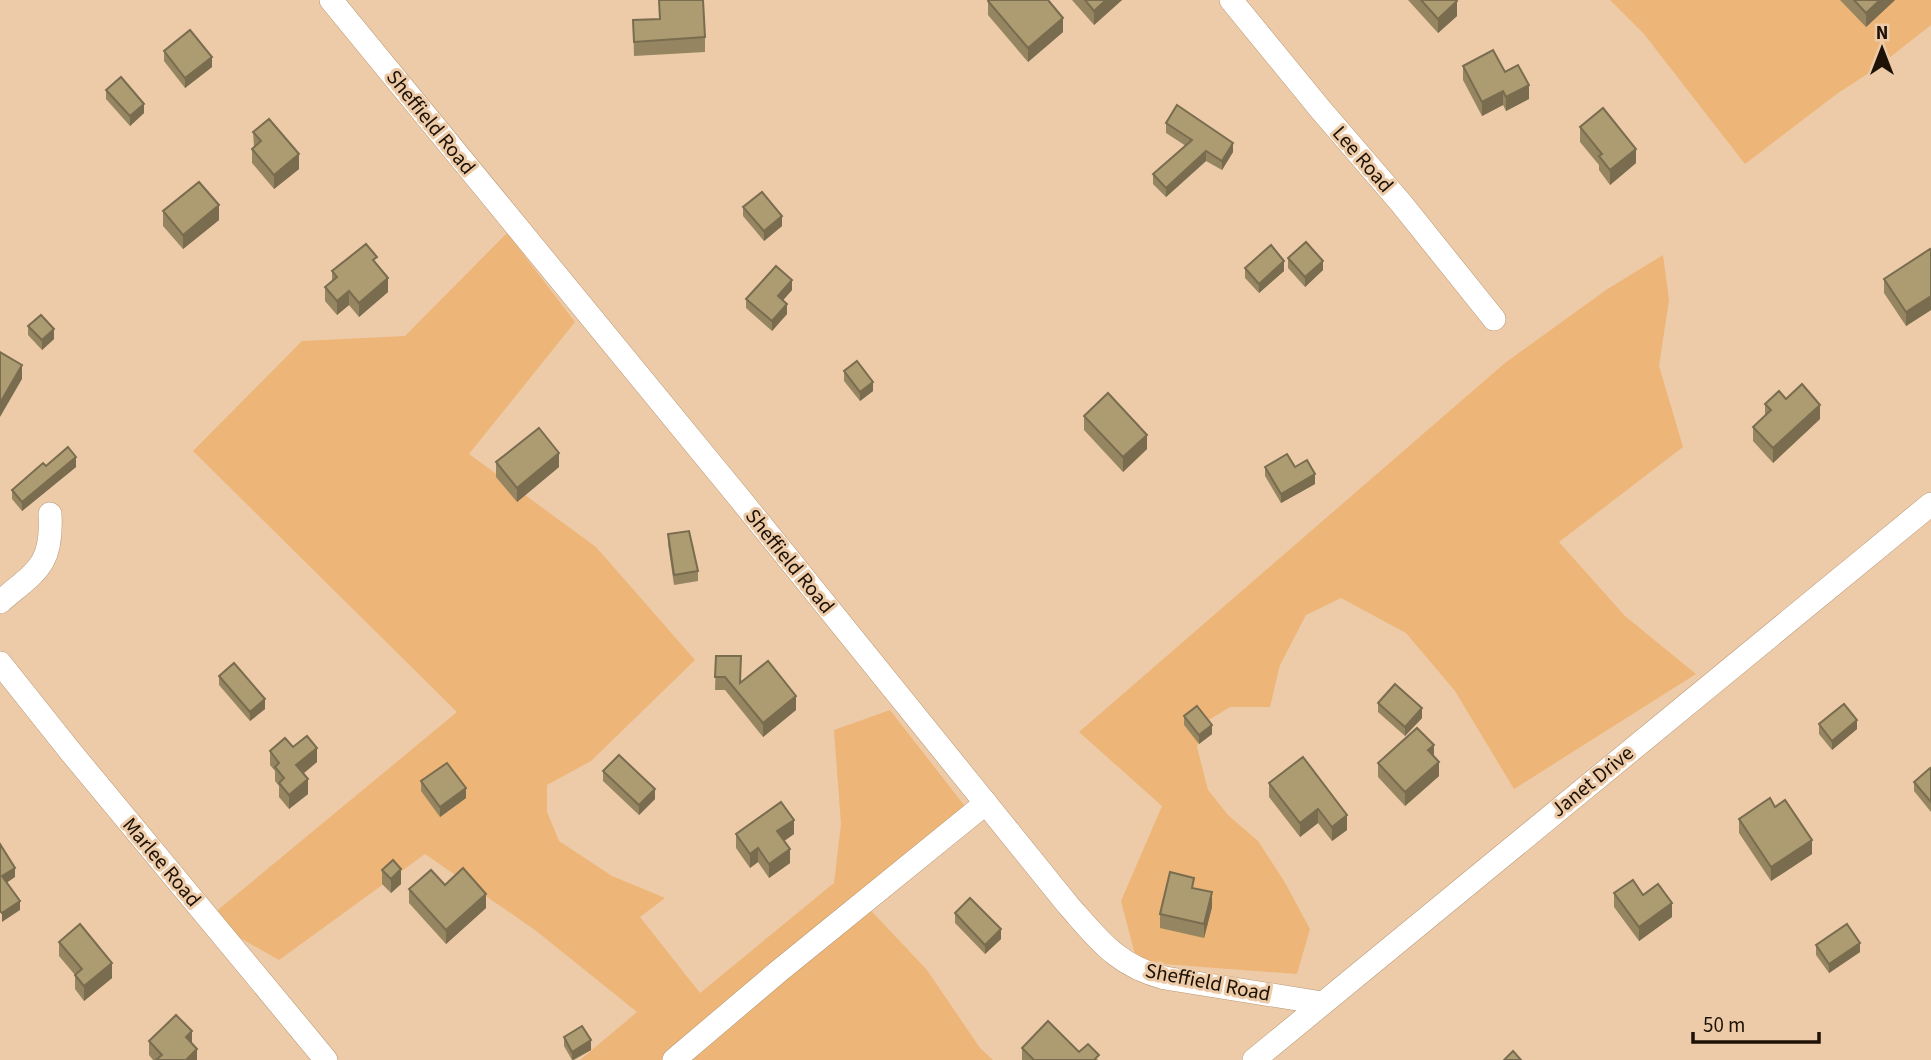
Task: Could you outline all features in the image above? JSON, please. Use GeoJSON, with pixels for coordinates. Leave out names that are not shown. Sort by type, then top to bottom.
{"type":"FeatureCollection","features":[{"type":"Feature","properties":{"kind":"street","name":"Sheffield Road"},"geometry":{"type":"LineString","coordinates":[[331,0],[1068,905],[1111,952],[1145,973],[1165,978],[1322,1003]]}},
{"type":"Feature","properties":{"kind":"street","name":"Lee Road"},"geometry":{"type":"LineString","coordinates":[[1231,0],[1494,319]]}},
{"type":"Feature","properties":{"kind":"street","name":"Janet Drive"},"geometry":{"type":"LineString","coordinates":[[1254,1060],[1931,504]]}},
{"type":"Feature","properties":{"kind":"street"},"geometry":{"type":"LineString","coordinates":[[0,602],[41,567],[52,538],[50,514]]}},
{"type":"Feature","properties":{"kind":"street","name":"Marlee Road"},"geometry":{"type":"LineString","coordinates":[[0,663],[326,1060]]}},
{"type":"Feature","properties":{"kind":"street"},"geometry":{"type":"LineString","coordinates":[[674,1060],[986,803]]}},
{"type":"Feature","properties":{"kind":"shaded area"},"geometry":{"type":"Polygon","coordinates":[[[1610,0],[1931,0],[1931,25],[1745,164],[1644,34],[1610,0]]]}},
{"type":"Feature","properties":{"kind":"shaded area"},"geometry":{"type":"Polygon","coordinates":[[[507,233],[575,322],[469,454],[596,547],[695,660],[591,761],[547,785],[547,812],[559,841],[612,876],[665,898],[640,917],[700,993],[834,883],[841,824],[834,730],[890,710],[978,823],[861,900],[927,970],[980,1048],[993,1060],[580,1060],[637,1012],[535,930],[425,854],[279,960],[207,919],[457,712],[193,451],[302,341],[405,336],[507,233]]]}},
{"type":"Feature","properties":{"kind":"shaded area"},"geometry":{"type":"Polygon","coordinates":[[[1663,255],[1669,300],[1659,366],[1683,447],[1559,542],[1625,616],[1696,674],[1514,789],[1455,691],[1406,633],[1341,598],[1306,615],[1280,665],[1270,707],[1230,707],[1202,724],[1197,747],[1208,790],[1228,815],[1258,841],[1310,929],[1297,974],[1137,962],[1121,901],[1162,806],[1079,732],[1505,363],[1606,290],[1663,255]]]}},
{"type":"Feature","properties":{"kind":"building"},"geometry":{"type":"Polygon","coordinates":[[[659,0],[703,0],[705,37],[634,42],[633,20],[660,19],[659,0]]]}},
{"type":"Feature","properties":{"kind":"building"},"geometry":{"type":"Polygon","coordinates":[[[989,0],[1048,0],[1063,18],[1028,48],[989,0]]]}},
{"type":"Feature","properties":{"kind":"building"},"geometry":{"type":"Polygon","coordinates":[[[1085,0],[1106,0],[1094,11],[1085,0]]]}},
{"type":"Feature","properties":{"kind":"building"},"geometry":{"type":"Polygon","coordinates":[[[1421,0],[1456,0],[1457,1],[1438,19],[1421,0]]]}},
{"type":"Feature","properties":{"kind":"building"},"geometry":{"type":"Polygon","coordinates":[[[1854,0],[1880,0],[1866,13],[1854,0]]]}},
{"type":"Feature","properties":{"kind":"building"},"geometry":{"type":"Polygon","coordinates":[[[190,30],[212,57],[185,78],[164,51],[190,30]]]}},
{"type":"Feature","properties":{"kind":"building"},"geometry":{"type":"Polygon","coordinates":[[[1493,50],[1505,72],[1518,65],[1529,85],[1506,97],[1503,91],[1482,102],[1463,66],[1493,50]]]}},
{"type":"Feature","properties":{"kind":"building"},"geometry":{"type":"Polygon","coordinates":[[[121,77],[144,104],[130,116],[106,90],[121,77]]]}},
{"type":"Feature","properties":{"kind":"building"},"geometry":{"type":"Polygon","coordinates":[[[1177,105],[1233,143],[1222,161],[1206,151],[1166,188],[1153,174],[1192,140],[1166,123],[1177,105]]]}},
{"type":"Feature","properties":{"kind":"building"},"geometry":{"type":"Polygon","coordinates":[[[1603,108],[1636,149],[1610,170],[1599,156],[1602,154],[1580,127],[1603,108]]]}},
{"type":"Feature","properties":{"kind":"building"},"geometry":{"type":"Polygon","coordinates":[[[269,119],[299,154],[274,175],[252,149],[261,141],[253,132],[269,119]]]}},
{"type":"Feature","properties":{"kind":"building"},"geometry":{"type":"Polygon","coordinates":[[[199,182],[219,205],[183,235],[163,211],[199,182]]]}},
{"type":"Feature","properties":{"kind":"building"},"geometry":{"type":"Polygon","coordinates":[[[762,192],[782,216],[764,231],[743,207],[762,192]]]}},
{"type":"Feature","properties":{"kind":"building"},"geometry":{"type":"Polygon","coordinates":[[[1306,242],[1323,261],[1305,277],[1288,258],[1306,242]]]}},
{"type":"Feature","properties":{"kind":"building"},"geometry":{"type":"Polygon","coordinates":[[[366,244],[377,257],[373,260],[388,278],[359,303],[349,291],[337,301],[325,287],[337,277],[332,271],[366,244]]]}},
{"type":"Feature","properties":{"kind":"building"},"geometry":{"type":"Polygon","coordinates":[[[1271,245],[1284,261],[1259,284],[1245,268],[1271,245]]]}},
{"type":"Feature","properties":{"kind":"building"},"geometry":{"type":"Polygon","coordinates":[[[1930,249],[1931,296],[1906,312],[1884,279],[1930,249]]]}},
{"type":"Feature","properties":{"kind":"building"},"geometry":{"type":"Polygon","coordinates":[[[776,266],[792,280],[778,296],[787,304],[772,321],[746,299],[776,266]]]}},
{"type":"Feature","properties":{"kind":"building"},"geometry":{"type":"Polygon","coordinates":[[[41,315],[54,329],[42,340],[28,326],[41,315]]]}},
{"type":"Feature","properties":{"kind":"building"},"geometry":{"type":"Polygon","coordinates":[[[0,352],[22,365],[0,403],[0,352]]]}},
{"type":"Feature","properties":{"kind":"building"},"geometry":{"type":"Polygon","coordinates":[[[857,361],[873,382],[860,392],[844,371],[857,361]]]}},
{"type":"Feature","properties":{"kind":"building"},"geometry":{"type":"Polygon","coordinates":[[[1802,384],[1820,405],[1773,448],[1753,427],[1771,410],[1765,404],[1779,391],[1786,399],[1802,384]]]}},
{"type":"Feature","properties":{"kind":"building"},"geometry":{"type":"Polygon","coordinates":[[[1108,393],[1147,435],[1123,457],[1084,416],[1108,393]]]}},
{"type":"Feature","properties":{"kind":"building"},"geometry":{"type":"Polygon","coordinates":[[[539,428],[559,453],[517,488],[496,462],[539,428]]]}},
{"type":"Feature","properties":{"kind":"building"},"geometry":{"type":"Polygon","coordinates":[[[68,447],[76,457],[22,502],[12,490],[43,463],[46,466],[68,447]]]}},
{"type":"Feature","properties":{"kind":"building"},"geometry":{"type":"Polygon","coordinates":[[[1287,454],[1295,467],[1307,460],[1315,474],[1281,494],[1265,467],[1287,454]]]}},
{"type":"Feature","properties":{"kind":"building"},"geometry":{"type":"Polygon","coordinates":[[[689,531],[698,571],[674,575],[668,534],[689,531]]]}},
{"type":"Feature","properties":{"kind":"building"},"geometry":{"type":"Polygon","coordinates":[[[716,656],[741,656],[740,683],[768,661],[796,696],[763,723],[725,677],[715,677],[716,656]]]}},
{"type":"Feature","properties":{"kind":"building"},"geometry":{"type":"Polygon","coordinates":[[[234,663],[265,699],[250,712],[219,676],[234,663]]]}},
{"type":"Feature","properties":{"kind":"building"},"geometry":{"type":"Polygon","coordinates":[[[1395,684],[1422,708],[1405,727],[1378,703],[1395,684]]]}},
{"type":"Feature","properties":{"kind":"building"},"geometry":{"type":"Polygon","coordinates":[[[1844,704],[1857,720],[1832,741],[1819,724],[1844,704]]]}},
{"type":"Feature","properties":{"kind":"building"},"geometry":{"type":"Polygon","coordinates":[[[1197,706],[1212,725],[1199,735],[1184,716],[1197,706]]]}},
{"type":"Feature","properties":{"kind":"building"},"geometry":{"type":"Polygon","coordinates":[[[1417,728],[1434,745],[1428,750],[1439,762],[1405,792],[1378,763],[1417,728]]]}},
{"type":"Feature","properties":{"kind":"building"},"geometry":{"type":"Polygon","coordinates":[[[307,736],[317,748],[296,765],[308,779],[289,795],[279,783],[284,778],[275,767],[279,763],[270,751],[285,738],[293,747],[307,736]]]}},
{"type":"Feature","properties":{"kind":"building"},"geometry":{"type":"Polygon","coordinates":[[[619,755],[655,789],[639,805],[603,771],[619,755]]]}},
{"type":"Feature","properties":{"kind":"building"},"geometry":{"type":"Polygon","coordinates":[[[1303,757],[1347,815],[1332,827],[1318,809],[1300,823],[1269,783],[1303,757]]]}},
{"type":"Feature","properties":{"kind":"building"},"geometry":{"type":"Polygon","coordinates":[[[447,763],[466,788],[440,807],[421,781],[447,763]]]}},
{"type":"Feature","properties":{"kind":"building"},"geometry":{"type":"Polygon","coordinates":[[[1930,768],[1931,770],[1931,802],[1914,782],[1930,768]]]}},
{"type":"Feature","properties":{"kind":"building"},"geometry":{"type":"Polygon","coordinates":[[[1770,798],[1775,807],[1785,800],[1812,840],[1771,867],[1739,819],[1770,798]]]}},
{"type":"Feature","properties":{"kind":"building"},"geometry":{"type":"Polygon","coordinates":[[[781,802],[794,820],[777,831],[790,849],[769,864],[758,848],[750,854],[736,834],[781,802]]]}},
{"type":"Feature","properties":{"kind":"building"},"geometry":{"type":"Polygon","coordinates":[[[0,844],[15,868],[2,876],[20,901],[2,913],[0,911],[0,844]]]}},
{"type":"Feature","properties":{"kind":"building"},"geometry":{"type":"Polygon","coordinates":[[[393,860],[401,869],[391,879],[382,870],[393,860]]]}},
{"type":"Feature","properties":{"kind":"building"},"geometry":{"type":"Polygon","coordinates":[[[463,868],[486,894],[446,930],[409,889],[431,870],[445,885],[463,868]]]}},
{"type":"Feature","properties":{"kind":"building"},"geometry":{"type":"Polygon","coordinates":[[[1170,872],[1194,878],[1192,888],[1212,892],[1204,924],[1160,914],[1170,872]]]}},
{"type":"Feature","properties":{"kind":"building"},"geometry":{"type":"Polygon","coordinates":[[[1633,880],[1643,895],[1658,884],[1672,903],[1639,927],[1614,893],[1633,880]]]}},
{"type":"Feature","properties":{"kind":"building"},"geometry":{"type":"Polygon","coordinates":[[[970,898],[1001,929],[985,945],[955,913],[970,898]]]}},
{"type":"Feature","properties":{"kind":"building"},"geometry":{"type":"Polygon","coordinates":[[[80,924],[112,963],[84,986],[75,975],[82,969],[59,942],[80,924]]]}},
{"type":"Feature","properties":{"kind":"building"},"geometry":{"type":"Polygon","coordinates":[[[1847,924],[1860,943],[1829,964],[1816,945],[1847,924]]]}},
{"type":"Feature","properties":{"kind":"building"},"geometry":{"type":"Polygon","coordinates":[[[176,1015],[192,1031],[186,1037],[197,1049],[186,1060],[156,1060],[162,1055],[149,1041],[176,1015]]]}},
{"type":"Feature","properties":{"kind":"building"},"geometry":{"type":"Polygon","coordinates":[[[1048,1021],[1079,1052],[1088,1044],[1099,1055],[1094,1060],[1034,1060],[1022,1048],[1048,1021]]]}},
{"type":"Feature","properties":{"kind":"building"},"geometry":{"type":"Polygon","coordinates":[[[582,1026],[591,1040],[572,1052],[564,1037],[582,1026]]]}},
{"type":"Feature","properties":{"kind":"building"},"geometry":{"type":"Polygon","coordinates":[[[1513,1051],[1521,1060],[1504,1060],[1513,1051]]]}}]}
